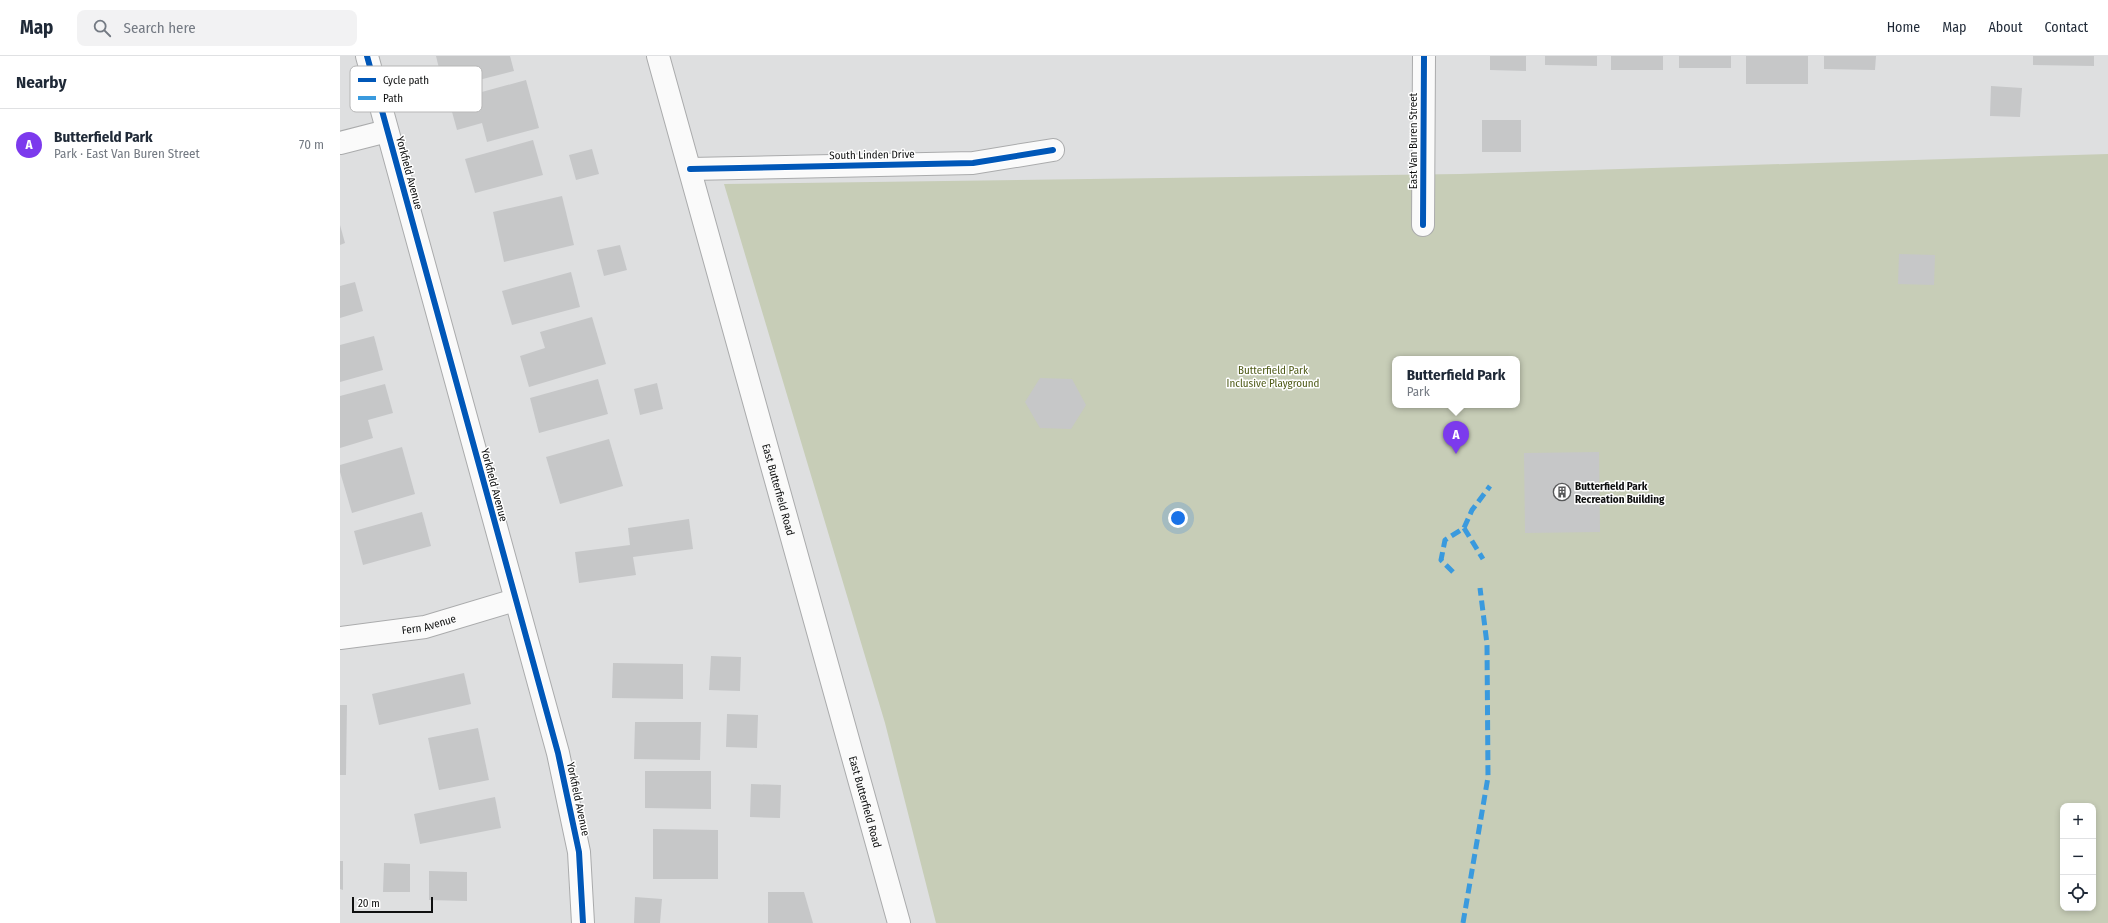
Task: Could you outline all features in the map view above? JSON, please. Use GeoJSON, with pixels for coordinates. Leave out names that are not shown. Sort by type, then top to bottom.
{"type":"FeatureCollection","features":[{"type":"Feature","properties":{"kind":"street","name":"Yorkfield Avenue"},"geometry":{"type":"LineString","coordinates":[[367,56],[370,66]]}},
{"type":"Feature","properties":{"kind":"street","name":"East Butterfield Road"},"geometry":{"type":"LineString","coordinates":[[658,56],[899,923]]}},
{"type":"Feature","properties":{"kind":"street","name":"East Van Buren Street"},"geometry":{"type":"LineString","coordinates":[[1423,225],[1424,56]]}},
{"type":"Feature","properties":{"kind":"street","name":"Yorkfield Avenue"},"geometry":{"type":"LineString","coordinates":[[382,112],[571,809],[579,852],[583,923]]}},
{"type":"Feature","properties":{"kind":"street"},"geometry":{"type":"LineString","coordinates":[[340,143],[387,131]]}},
{"type":"Feature","properties":{"kind":"street","name":"South Linden Drive"},"geometry":{"type":"LineString","coordinates":[[690,169],[973,163],[1053,150]]}},
{"type":"Feature","properties":{"kind":"street","name":"Fern Avenue"},"geometry":{"type":"LineString","coordinates":[[340,638],[425,627],[515,600]]}},
{"type":"Feature","properties":{"kind":"green space","name":"Butterfield Park Inclusive Playground"},"geometry":{"type":"Polygon","coordinates":[[[2108,154],[2108,923],[936,923],[885,723],[724,184],[1460,174],[2108,154]]]}},
{"type":"Feature","properties":{"kind":"building"},"geometry":{"type":"Polygon","coordinates":[[[436,56],[510,56],[514,71],[482,79],[482,66],[438,66],[436,56]]]}},
{"type":"Feature","properties":{"kind":"building"},"geometry":{"type":"Polygon","coordinates":[[[1490,56],[1526,56],[1526,71],[1490,70],[1490,56]]]}},
{"type":"Feature","properties":{"kind":"building"},"geometry":{"type":"Polygon","coordinates":[[[1545,56],[1597,56],[1597,66],[1545,65],[1545,56]]]}},
{"type":"Feature","properties":{"kind":"building"},"geometry":{"type":"Polygon","coordinates":[[[1611,56],[1663,56],[1663,70],[1611,70],[1611,56]]]}},
{"type":"Feature","properties":{"kind":"building"},"geometry":{"type":"Polygon","coordinates":[[[1679,56],[1731,56],[1731,68],[1679,68],[1679,56]]]}},
{"type":"Feature","properties":{"kind":"building"},"geometry":{"type":"Polygon","coordinates":[[[1746,56],[1808,56],[1808,84],[1746,84],[1746,56]]]}},
{"type":"Feature","properties":{"kind":"building"},"geometry":{"type":"Polygon","coordinates":[[[1824,56],[1876,56],[1875,70],[1824,69],[1824,56]]]}},
{"type":"Feature","properties":{"kind":"building"},"geometry":{"type":"Polygon","coordinates":[[[2033,56],[2094,56],[2094,66],[2033,65],[2033,56]]]}},
{"type":"Feature","properties":{"kind":"building"},"geometry":{"type":"Polygon","coordinates":[[[526,80],[539,128],[487,142],[482,123],[457,130],[452,112],[482,112],[482,92],[526,80]]]}},
{"type":"Feature","properties":{"kind":"building"},"geometry":{"type":"Polygon","coordinates":[[[1991,86],[2022,88],[2020,117],[1990,116],[1991,86]]]}},
{"type":"Feature","properties":{"kind":"building"},"geometry":{"type":"Polygon","coordinates":[[[1482,120],[1521,120],[1521,152],[1482,152],[1482,120]]]}},
{"type":"Feature","properties":{"kind":"building"},"geometry":{"type":"Polygon","coordinates":[[[533,140],[543,175],[475,193],[465,159],[533,140]]]}},
{"type":"Feature","properties":{"kind":"building"},"geometry":{"type":"Polygon","coordinates":[[[592,149],[599,174],[576,180],[569,155],[592,149]]]}},
{"type":"Feature","properties":{"kind":"building"},"geometry":{"type":"Polygon","coordinates":[[[562,196],[574,245],[504,262],[493,212],[562,196]]]}},
{"type":"Feature","properties":{"kind":"building"},"geometry":{"type":"Polygon","coordinates":[[[340,225],[345,243],[340,245],[340,225]]]}},
{"type":"Feature","properties":{"kind":"building"},"geometry":{"type":"Polygon","coordinates":[[[620,245],[627,270],[604,276],[597,250],[620,245]]]}},
{"type":"Feature","properties":{"kind":"building"},"geometry":{"type":"Polygon","coordinates":[[[1899,254],[1935,255],[1934,285],[1898,284],[1899,254]]]}},
{"type":"Feature","properties":{"kind":"building"},"geometry":{"type":"Polygon","coordinates":[[[571,272],[580,307],[512,325],[502,291],[571,272]]]}},
{"type":"Feature","properties":{"kind":"building"},"geometry":{"type":"Polygon","coordinates":[[[355,282],[363,311],[340,318],[340,286],[355,282]]]}},
{"type":"Feature","properties":{"kind":"building"},"geometry":{"type":"Polygon","coordinates":[[[592,317],[606,364],[529,387],[520,356],[545,348],[540,332],[592,317]]]}},
{"type":"Feature","properties":{"kind":"building"},"geometry":{"type":"Polygon","coordinates":[[[374,336],[383,370],[340,382],[340,345],[374,336]]]}},
{"type":"Feature","properties":{"kind":"building"},"geometry":{"type":"Polygon","coordinates":[[[1040,378],[1072,379],[1086,405],[1071,429],[1040,428],[1025,402],[1040,378]]]}},
{"type":"Feature","properties":{"kind":"building"},"geometry":{"type":"Polygon","coordinates":[[[598,379],[608,414],[539,433],[530,398],[598,379]]]}},
{"type":"Feature","properties":{"kind":"building"},"geometry":{"type":"Polygon","coordinates":[[[657,383],[663,409],[640,415],[634,389],[657,383]]]}},
{"type":"Feature","properties":{"kind":"building"},"geometry":{"type":"Polygon","coordinates":[[[385,384],[393,413],[368,420],[373,438],[340,448],[340,396],[385,384]]]}},
{"type":"Feature","properties":{"kind":"building"},"geometry":{"type":"Polygon","coordinates":[[[609,439],[623,486],[560,504],[546,457],[609,439]]]}},
{"type":"Feature","properties":{"kind":"building"},"geometry":{"type":"Polygon","coordinates":[[[402,447],[415,494],[352,513],[340,472],[340,465],[402,447]]]}},
{"type":"Feature","properties":{"kind":"building","name":"Butterfield Park Recreation Building"},"geometry":{"type":"Polygon","coordinates":[[[1599,452],[1600,532],[1525,533],[1524,453],[1599,452]]]}},
{"type":"Feature","properties":{"kind":"building"},"geometry":{"type":"Polygon","coordinates":[[[422,512],[431,546],[363,565],[354,531],[422,512]]]}},
{"type":"Feature","properties":{"kind":"building"},"geometry":{"type":"Polygon","coordinates":[[[689,519],[693,549],[633,557],[636,575],[579,583],[575,552],[630,545],[628,528],[689,519]]]}},
{"type":"Feature","properties":{"kind":"building"},"geometry":{"type":"Polygon","coordinates":[[[711,656],[741,657],[740,691],[709,690],[711,656]]]}},
{"type":"Feature","properties":{"kind":"building"},"geometry":{"type":"Polygon","coordinates":[[[613,663],[683,664],[683,699],[612,698],[613,663]]]}},
{"type":"Feature","properties":{"kind":"building"},"geometry":{"type":"Polygon","coordinates":[[[464,673],[471,704],[379,725],[372,694],[464,673]]]}},
{"type":"Feature","properties":{"kind":"building"},"geometry":{"type":"Polygon","coordinates":[[[340,705],[347,705],[346,775],[340,775],[340,705]]]}},
{"type":"Feature","properties":{"kind":"building"},"geometry":{"type":"Polygon","coordinates":[[[727,714],[758,715],[757,748],[726,747],[727,714]]]}},
{"type":"Feature","properties":{"kind":"building"},"geometry":{"type":"Polygon","coordinates":[[[635,722],[701,722],[700,760],[634,759],[635,722]]]}},
{"type":"Feature","properties":{"kind":"building"},"geometry":{"type":"Polygon","coordinates":[[[478,728],[489,780],[439,790],[428,738],[478,728]]]}},
{"type":"Feature","properties":{"kind":"building"},"geometry":{"type":"Polygon","coordinates":[[[645,771],[711,771],[711,809],[645,808],[645,771]]]}},
{"type":"Feature","properties":{"kind":"building"},"geometry":{"type":"Polygon","coordinates":[[[751,784],[781,785],[780,818],[750,817],[751,784]]]}},
{"type":"Feature","properties":{"kind":"building"},"geometry":{"type":"Polygon","coordinates":[[[495,797],[501,828],[420,844],[414,814],[495,797]]]}},
{"type":"Feature","properties":{"kind":"building"},"geometry":{"type":"Polygon","coordinates":[[[653,829],[718,830],[718,879],[653,879],[653,829]]]}},
{"type":"Feature","properties":{"kind":"building"},"geometry":{"type":"Polygon","coordinates":[[[340,861],[343,861],[343,890],[340,889],[340,861]]]}},
{"type":"Feature","properties":{"kind":"building"},"geometry":{"type":"Polygon","coordinates":[[[384,863],[410,864],[410,892],[383,892],[384,863]]]}},
{"type":"Feature","properties":{"kind":"building"},"geometry":{"type":"Polygon","coordinates":[[[429,871],[467,872],[467,901],[429,900],[429,871]]]}},
{"type":"Feature","properties":{"kind":"building"},"geometry":{"type":"Polygon","coordinates":[[[768,892],[804,892],[813,923],[768,923],[768,892]]]}},
{"type":"Feature","properties":{"kind":"building"},"geometry":{"type":"Polygon","coordinates":[[[635,897],[662,899],[660,923],[634,923],[635,897]]]}},
{"type":"Feature","properties":{"kind":"marked path"},"geometry":{"type":"LineString","coordinates":[[1453,572],[1441,560],[1445,540],[1464,528],[1472,510],[1490,486]]}},
{"type":"Feature","properties":{"kind":"marked path"},"geometry":{"type":"LineString","coordinates":[[1464,528],[1483,559]]}},
{"type":"Feature","properties":{"kind":"marked path"},"geometry":{"type":"LineString","coordinates":[[1463,923],[1488,777],[1487,644],[1480,588]]}},
{"type":"Feature","properties":{"kind":"cycle path"},"geometry":{"type":"LineString","coordinates":[[367,56],[370,66]]}},
{"type":"Feature","properties":{"kind":"cycle path"},"geometry":{"type":"LineString","coordinates":[[1423,225],[1424,56]]}},
{"type":"Feature","properties":{"kind":"cycle path"},"geometry":{"type":"LineString","coordinates":[[382,112],[558,753],[579,852],[583,923]]}},
{"type":"Feature","properties":{"kind":"cycle path"},"geometry":{"type":"LineString","coordinates":[[690,169],[973,163],[1053,150]]}},
{"type":"Feature","properties":{"kind":"place","name":"Butterfield Park"},"geometry":{"type":"Point","coordinates":[1456,454]}},
{"type":"Feature","properties":{"kind":"place","name":"Butterfield Park Recreation Building"},"geometry":{"type":"Point","coordinates":[1562,492]}}]}
